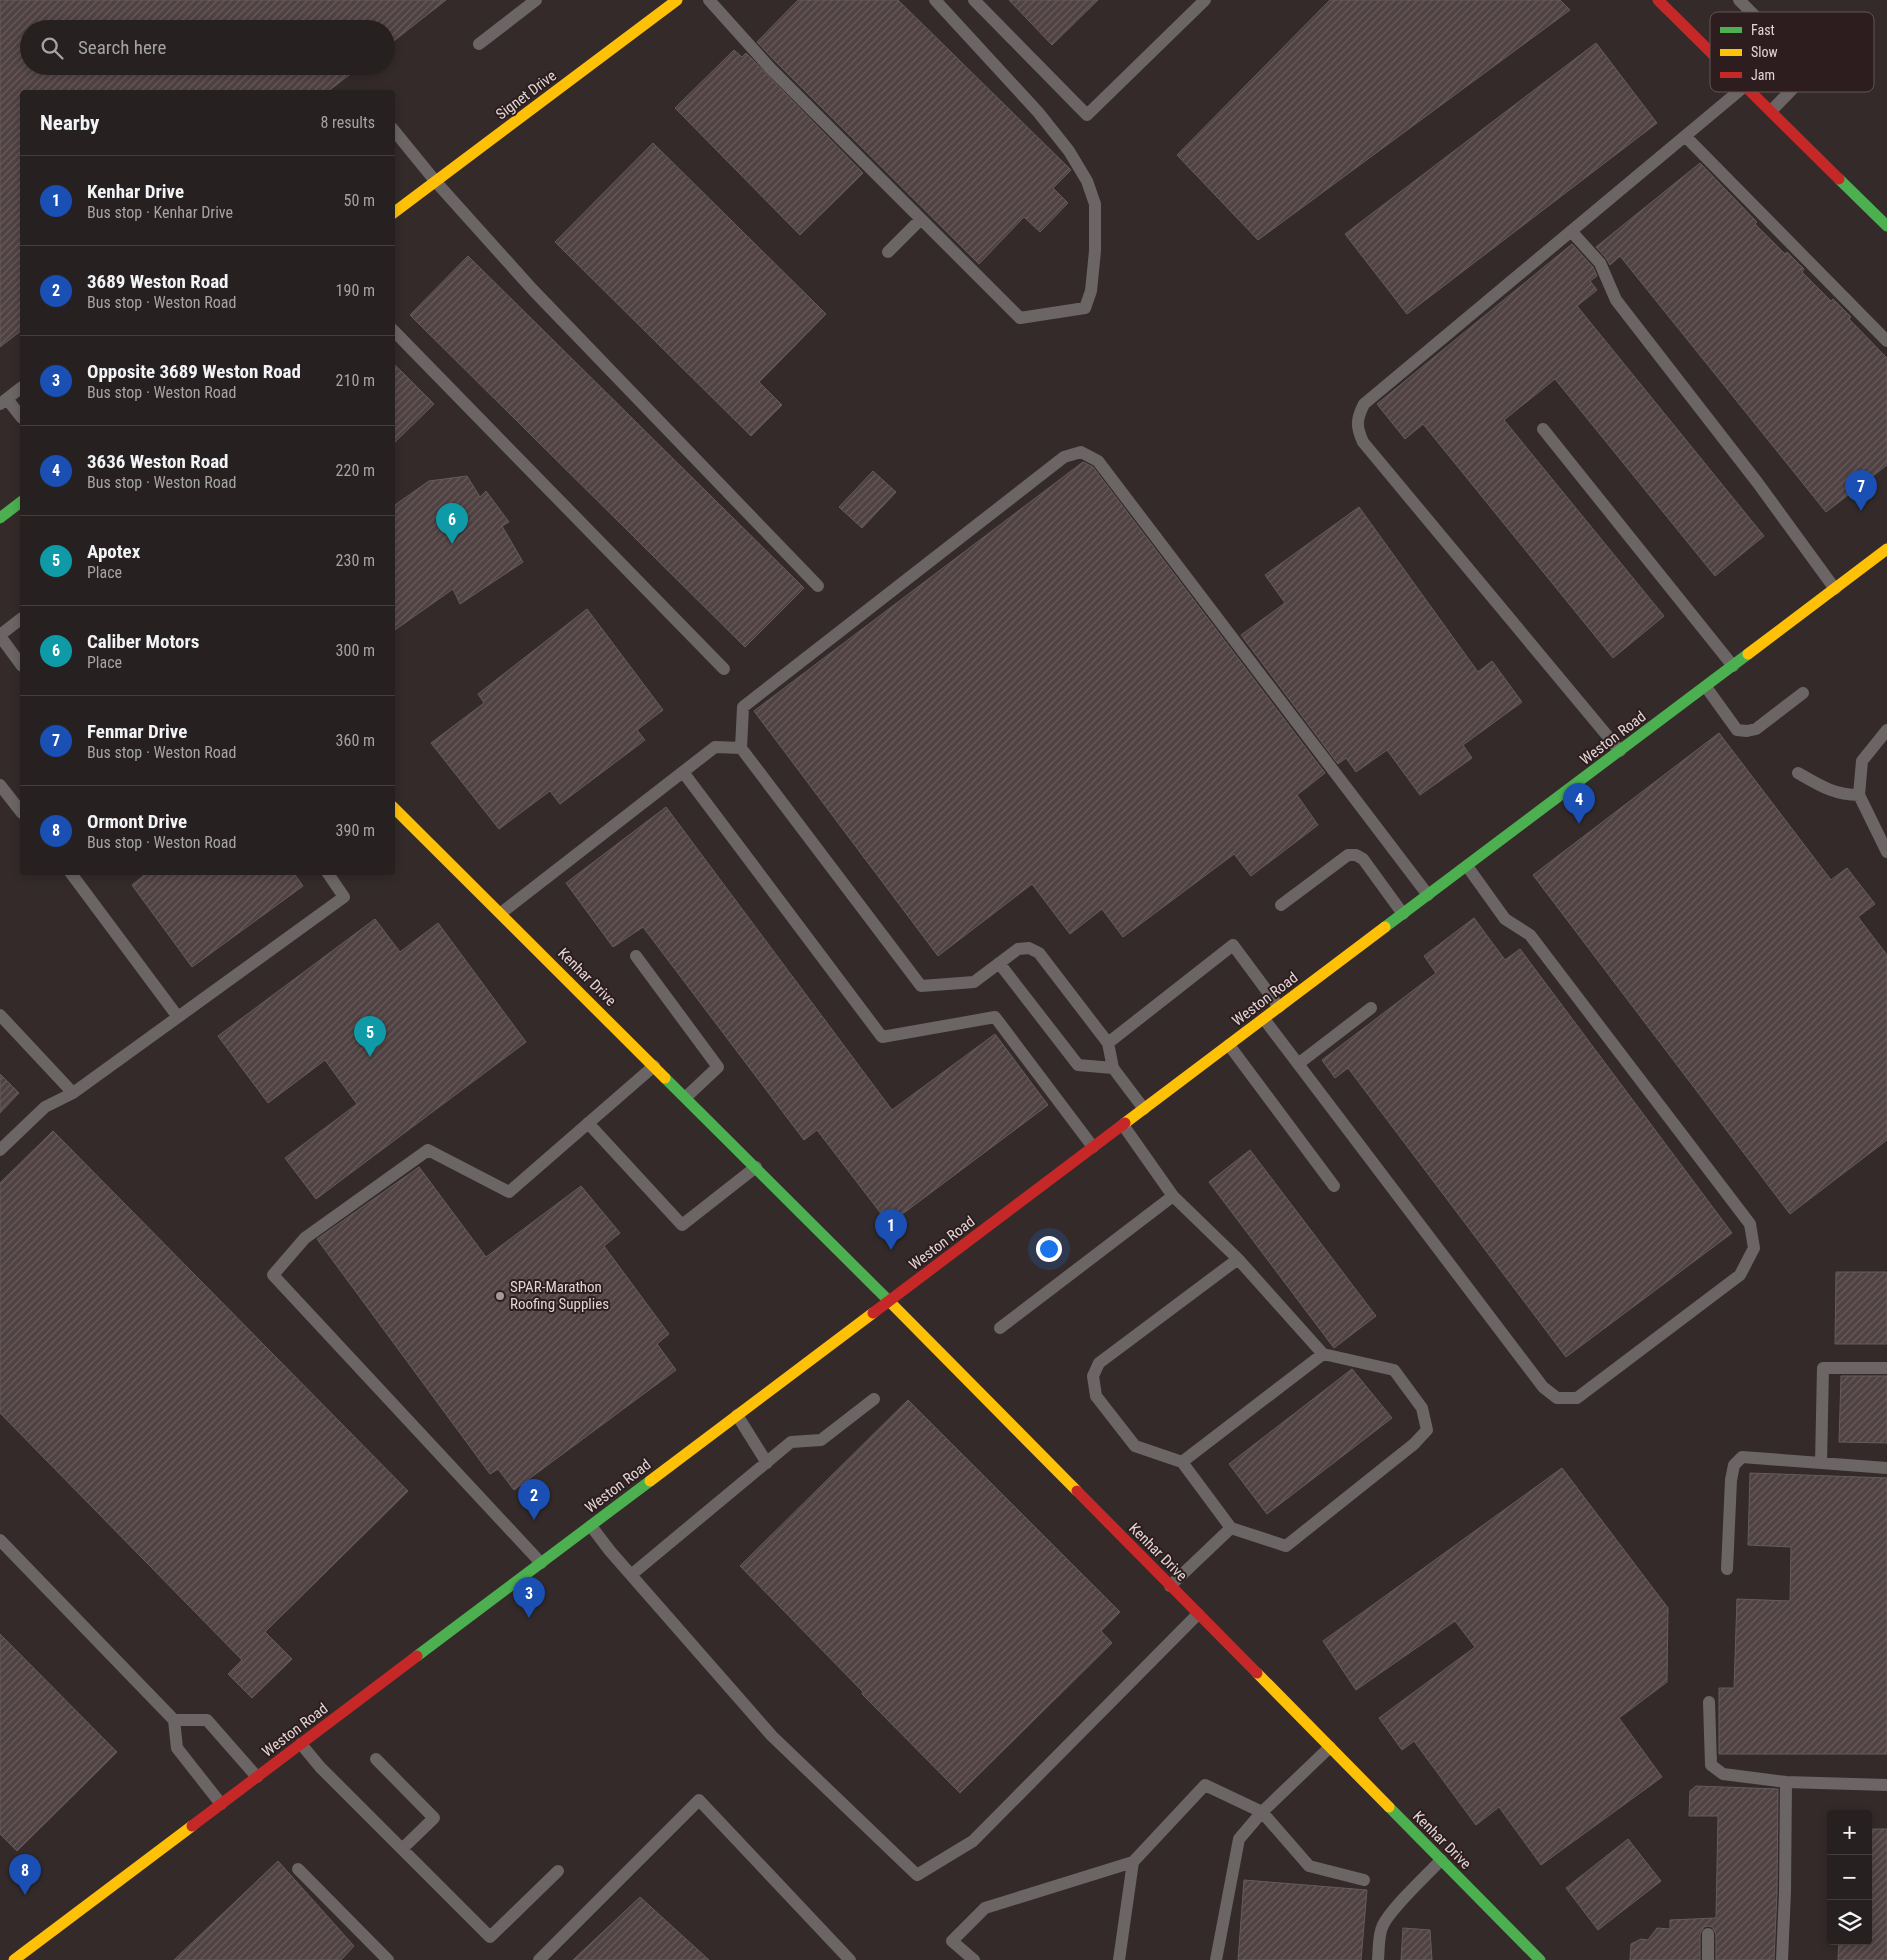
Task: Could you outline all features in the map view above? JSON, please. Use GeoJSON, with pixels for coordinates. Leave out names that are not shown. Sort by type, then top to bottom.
{"type":"FeatureCollection","features":[{"type":"Feature","properties":{"kind":"main road","name":"Signet Drive"},"geometry":{"type":"LineString","coordinates":[[395,212],[677,0]]}},
{"type":"Feature","properties":{"kind":"main road"},"geometry":{"type":"LineString","coordinates":[[1658,0],[1710,51]]}},
{"type":"Feature","properties":{"kind":"main road"},"geometry":{"type":"LineString","coordinates":[[1751,92],[1887,226]]}},
{"type":"Feature","properties":{"kind":"main road"},"geometry":{"type":"LineString","coordinates":[[0,518],[20,503]]}},
{"type":"Feature","properties":{"kind":"main road","name":"Weston Road"},"geometry":{"type":"LineString","coordinates":[[10,1958],[301,1744],[1884,552]]}},
{"type":"Feature","properties":{"kind":"main road","name":"Kenhar Drive"},"geometry":{"type":"LineString","coordinates":[[395,809],[756,1167],[1540,1960]]}},
{"type":"Feature","properties":{"kind":"lane"},"geometry":{"type":"LineString","coordinates":[[479,44],[536,0]]}},
{"type":"Feature","properties":{"kind":"lane"},"geometry":{"type":"LineString","coordinates":[[709,0],[770,68],[1020,318],[1084,308],[1091,291],[1095,251],[1095,204],[1087,181],[1069,151],[1038,112],[935,0]]}},
{"type":"Feature","properties":{"kind":"lane"},"geometry":{"type":"LineString","coordinates":[[974,0],[1087,115],[1204,0]]}},
{"type":"Feature","properties":{"kind":"lane"},"geometry":{"type":"LineString","coordinates":[[1739,0],[1751,12]]}},
{"type":"Feature","properties":{"kind":"lane"},"geometry":{"type":"LineString","coordinates":[[1620,751],[1363,442],[1358,431],[1357,417],[1364,404],[1738,92]]}},
{"type":"Feature","properties":{"kind":"lane"},"geometry":{"type":"LineString","coordinates":[[1771,111],[1790,92]]}},
{"type":"Feature","properties":{"kind":"lane"},"geometry":{"type":"LineString","coordinates":[[395,132],[436,182],[533,290],[818,586]]}},
{"type":"Feature","properties":{"kind":"lane"},"geometry":{"type":"LineString","coordinates":[[1685,136],[1887,341]]}},
{"type":"Feature","properties":{"kind":"lane"},"geometry":{"type":"LineString","coordinates":[[888,252],[921,218]]}},
{"type":"Feature","properties":{"kind":"lane"},"geometry":{"type":"LineString","coordinates":[[1571,231],[1600,263],[1616,300],[1757,482],[1835,589]]}},
{"type":"Feature","properties":{"kind":"lane"},"geometry":{"type":"LineString","coordinates":[[395,332],[724,669]]}},
{"type":"Feature","properties":{"kind":"lane"},"geometry":{"type":"LineString","coordinates":[[20,389],[4,402],[20,416]]}},
{"type":"Feature","properties":{"kind":"lane"},"geometry":{"type":"LineString","coordinates":[[1543,429],[1733,666]]}},
{"type":"Feature","properties":{"kind":"lane"},"geometry":{"type":"LineString","coordinates":[[1144,1109],[1113,1068],[1108,1042],[1039,953],[1029,948],[1018,949],[974,982],[921,986],[741,748],[743,707],[1064,457],[1081,452],[1098,461],[1428,896]]}},
{"type":"Feature","properties":{"kind":"lane"},"geometry":{"type":"LineString","coordinates":[[20,620],[0,635],[20,663]]}},
{"type":"Feature","properties":{"kind":"lane"},"geometry":{"type":"LineString","coordinates":[[1706,686],[1737,730],[1747,732],[1756,729],[1803,693]]}},
{"type":"Feature","properties":{"kind":"lane"},"geometry":{"type":"LineString","coordinates":[[1887,730],[1862,761],[1859,795],[1887,852]]}},
{"type":"Feature","properties":{"kind":"lane"},"geometry":{"type":"LineString","coordinates":[[501,912],[715,747],[741,748]]}},
{"type":"Feature","properties":{"kind":"lane"},"geometry":{"type":"LineString","coordinates":[[683,772],[882,1037],[995,1017],[1093,1147]]}},
{"type":"Feature","properties":{"kind":"lane"},"geometry":{"type":"LineString","coordinates":[[1798,773],[1825,789],[1843,795],[1859,795]]}},
{"type":"Feature","properties":{"kind":"lane"},"geometry":{"type":"LineString","coordinates":[[0,785],[20,810]]}},
{"type":"Feature","properties":{"kind":"lane"},"geometry":{"type":"LineString","coordinates":[[1281,905],[1348,855],[1356,855],[1363,860],[1403,914]]}},
{"type":"Feature","properties":{"kind":"lane"},"geometry":{"type":"LineString","coordinates":[[1264,1019],[1543,1387],[1557,1398],[1577,1398],[1740,1275],[1754,1248],[1750,1224],[1530,936],[1505,919],[1466,866]]}},
{"type":"Feature","properties":{"kind":"lane"},"geometry":{"type":"LineString","coordinates":[[73,875],[178,1017]]}},
{"type":"Feature","properties":{"kind":"lane"},"geometry":{"type":"LineString","coordinates":[[0,1150],[45,1107],[72,1093],[344,897],[329,875]]}},
{"type":"Feature","properties":{"kind":"lane"},"geometry":{"type":"LineString","coordinates":[[1108,1042],[1233,945],[1280,1007]]}},
{"type":"Feature","properties":{"kind":"lane"},"geometry":{"type":"LineString","coordinates":[[636,956],[718,1067],[686,1098]]}},
{"type":"Feature","properties":{"kind":"lane"},"geometry":{"type":"LineString","coordinates":[[999,963],[1078,1065],[1113,1068]]}},
{"type":"Feature","properties":{"kind":"lane"},"geometry":{"type":"LineString","coordinates":[[1298,1064],[1371,1008]]}},
{"type":"Feature","properties":{"kind":"lane"},"geometry":{"type":"LineString","coordinates":[[0,1015],[72,1093]]}},
{"type":"Feature","properties":{"kind":"lane"},"geometry":{"type":"LineString","coordinates":[[1229,1045],[1334,1186]]}},
{"type":"Feature","properties":{"kind":"lane"},"geometry":{"type":"LineString","coordinates":[[541,1563],[273,1275],[305,1238],[428,1150],[509,1192],[654,1066]]}},
{"type":"Feature","properties":{"kind":"lane"},"geometry":{"type":"LineString","coordinates":[[588,1123],[682,1225],[756,1167]]}},
{"type":"Feature","properties":{"kind":"lane"},"geometry":{"type":"LineString","coordinates":[[1123,1125],[1173,1196],[1238,1259],[1323,1354],[1394,1370],[1422,1408],[1427,1430],[1414,1444],[1286,1546],[1231,1528],[1182,1462],[1135,1446],[1096,1396],[1093,1376],[1099,1363],[1238,1259]]}},
{"type":"Feature","properties":{"kind":"lane"},"geometry":{"type":"LineString","coordinates":[[1000,1328],[1173,1196]]}},
{"type":"Feature","properties":{"kind":"lane"},"geometry":{"type":"LineString","coordinates":[[1182,1462],[1323,1354]]}},
{"type":"Feature","properties":{"kind":"lane"},"geometry":{"type":"LineString","coordinates":[[1821,1463],[1823,1368],[1887,1368]]}},
{"type":"Feature","properties":{"kind":"lane"},"geometry":{"type":"LineString","coordinates":[[631,1575],[791,1442],[821,1440],[874,1399]]}},
{"type":"Feature","properties":{"kind":"lane"},"geometry":{"type":"LineString","coordinates":[[737,1415],[767,1463]]}},
{"type":"Feature","properties":{"kind":"lane"},"geometry":{"type":"LineString","coordinates":[[1726,1569],[1731,1480],[1734,1465],[1742,1457],[1887,1468]]}},
{"type":"Feature","properties":{"kind":"lane"},"geometry":{"type":"LineString","coordinates":[[591,1526],[631,1575],[772,1736],[916,1876],[973,1841],[1198,1614]]}},
{"type":"Feature","properties":{"kind":"lane"},"geometry":{"type":"LineString","coordinates":[[1170,1586],[1231,1528]]}},
{"type":"Feature","properties":{"kind":"lane"},"geometry":{"type":"LineString","coordinates":[[0,1540],[174,1720],[177,1748],[221,1804]]}},
{"type":"Feature","properties":{"kind":"lane"},"geometry":{"type":"LineString","coordinates":[[1709,1702],[1710,1765],[1723,1774],[1786,1782],[1887,1785]]}},
{"type":"Feature","properties":{"kind":"lane"},"geometry":{"type":"LineString","coordinates":[[174,1720],[207,1720],[257,1777]]}},
{"type":"Feature","properties":{"kind":"lane"},"geometry":{"type":"LineString","coordinates":[[301,1744],[320,1767],[490,1937],[558,1871]]}},
{"type":"Feature","properties":{"kind":"lane"},"geometry":{"type":"LineString","coordinates":[[1216,1960],[1239,1839],[1262,1812],[1330,1747]]}},
{"type":"Feature","properties":{"kind":"lane"},"geometry":{"type":"LineString","coordinates":[[376,1759],[434,1818],[402,1849]]}},
{"type":"Feature","properties":{"kind":"lane"},"geometry":{"type":"LineString","coordinates":[[1782,1960],[1786,1782]]}},
{"type":"Feature","properties":{"kind":"lane"},"geometry":{"type":"LineString","coordinates":[[974,1960],[952,1941],[985,1908],[1133,1862],[1206,1784],[1262,1812],[1308,1866],[1364,1880]]}},
{"type":"Feature","properties":{"kind":"lane"},"geometry":{"type":"LineString","coordinates":[[538,1960],[699,1800],[850,1960]]}},
{"type":"Feature","properties":{"kind":"lane"},"geometry":{"type":"LineString","coordinates":[[1378,1960],[1379,1938],[1382,1926],[1441,1860]]}},
{"type":"Feature","properties":{"kind":"lane"},"geometry":{"type":"LineString","coordinates":[[1119,1960],[1133,1862]]}},
{"type":"Feature","properties":{"kind":"lane"},"geometry":{"type":"LineString","coordinates":[[298,1869],[388,1960]]}},
{"type":"Feature","properties":{"kind":"lane"},"geometry":{"type":"LineString","coordinates":[[1708,1934],[1708,1960]]}},
{"type":"Feature","properties":{"kind":"building"},"geometry":{"type":"Polygon","coordinates":[[[0,0],[446,0],[395,40],[395,20],[20,20],[20,75],[349,75],[330,90],[20,90],[20,332],[0,347],[0,0]]]}},
{"type":"Feature","properties":{"kind":"building"},"geometry":{"type":"Polygon","coordinates":[[[798,0],[898,0],[1071,170],[1053,188],[1068,203],[1040,232],[1024,217],[979,264],[757,42],[798,0]]]}},
{"type":"Feature","properties":{"kind":"building"},"geometry":{"type":"Polygon","coordinates":[[[1009,0],[1098,0],[1052,45],[1009,0]]]}},
{"type":"Feature","properties":{"kind":"building"},"geometry":{"type":"Polygon","coordinates":[[[1330,0],[1560,0],[1570,10],[1258,240],[1177,155],[1330,0]]]}},
{"type":"Feature","properties":{"kind":"building"},"geometry":{"type":"Polygon","coordinates":[[[1596,43],[1657,123],[1407,314],[1345,234],[1596,43]]]}},
{"type":"Feature","properties":{"kind":"building"},"geometry":{"type":"Polygon","coordinates":[[[734,50],[742,57],[746,53],[863,173],[800,235],[675,108],[734,50]]]}},
{"type":"Feature","properties":{"kind":"building"},"geometry":{"type":"Polygon","coordinates":[[[653,143],[826,314],[759,382],[782,405],[751,436],[555,242],[653,143]]]}},
{"type":"Feature","properties":{"kind":"building"},"geometry":{"type":"Polygon","coordinates":[[[1700,163],[1757,222],[1755,224],[1785,254],[1787,252],[1804,269],[1802,272],[1831,301],[1833,299],[1851,317],[1849,319],[1887,358],[1887,465],[1826,512],[1620,256],[1610,265],[1596,247],[1700,163]]]}},
{"type":"Feature","properties":{"kind":"building"},"geometry":{"type":"Polygon","coordinates":[[[1572,244],[1593,267],[1597,276],[1590,281],[1597,290],[1577,306],[1764,536],[1715,576],[1555,379],[1504,420],[1664,616],[1613,658],[1423,424],[1405,439],[1377,404],[1572,244]]]}},
{"type":"Feature","properties":{"kind":"building"},"geometry":{"type":"Polygon","coordinates":[[[468,256],[804,588],[745,647],[410,315],[468,256]]]}},
{"type":"Feature","properties":{"kind":"building"},"geometry":{"type":"Polygon","coordinates":[[[395,365],[434,404],[395,442],[395,365]]]}},
{"type":"Feature","properties":{"kind":"building"},"geometry":{"type":"Polygon","coordinates":[[[1083,462],[1093,467],[1325,773],[1297,795],[1318,825],[1251,876],[1234,854],[1123,937],[1102,909],[1070,934],[1032,884],[938,956],[754,711],[1083,462]]]}},
{"type":"Feature","properties":{"kind":"building"},"geometry":{"type":"Polygon","coordinates":[[[873,471],[896,492],[862,528],[839,507],[873,471]]]}},
{"type":"Feature","properties":{"kind":"building"},"geometry":{"type":"Polygon","coordinates":[[[467,476],[480,497],[486,491],[509,522],[502,526],[523,562],[460,604],[453,589],[395,630],[395,505],[429,481],[467,476]]]}},
{"type":"Feature","properties":{"kind":"building"},"geometry":{"type":"Polygon","coordinates":[[[1359,507],[1478,672],[1492,661],[1522,702],[1463,745],[1472,758],[1420,795],[1387,750],[1356,772],[1346,758],[1338,764],[1241,635],[1285,603],[1265,575],[1359,507]]]}},
{"type":"Feature","properties":{"kind":"building"},"geometry":{"type":"Polygon","coordinates":[[[587,609],[663,710],[637,730],[645,740],[560,804],[550,791],[499,829],[431,743],[484,703],[478,694],[587,609]]]}},
{"type":"Feature","properties":{"kind":"building"},"geometry":{"type":"Polygon","coordinates":[[[1719,733],[1831,880],[1847,868],[1875,904],[1858,917],[1887,955],[1887,1140],[1790,1214],[1533,875],[1719,733]]]}},
{"type":"Feature","properties":{"kind":"building"},"geometry":{"type":"Polygon","coordinates":[[[666,807],[892,1110],[995,1034],[1048,1105],[889,1224],[817,1130],[804,1140],[643,927],[613,947],[566,883],[666,807]]]}},
{"type":"Feature","properties":{"kind":"building"},"geometry":{"type":"Polygon","coordinates":[[[144,875],[295,875],[303,886],[192,967],[132,885],[144,875]]]}},
{"type":"Feature","properties":{"kind":"building"},"geometry":{"type":"Polygon","coordinates":[[[1474,918],[1505,960],[1520,949],[1732,1233],[1566,1357],[1348,1068],[1335,1078],[1322,1060],[1436,973],[1424,956],[1474,918]]]}},
{"type":"Feature","properties":{"kind":"building"},"geometry":{"type":"Polygon","coordinates":[[[375,919],[400,952],[438,923],[526,1042],[316,1199],[285,1158],[357,1104],[325,1060],[268,1103],[218,1036],[375,919]]]}},
{"type":"Feature","properties":{"kind":"building"},"geometry":{"type":"Polygon","coordinates":[[[0,1074],[19,1093],[0,1113],[0,1074]]]}},
{"type":"Feature","properties":{"kind":"building"},"geometry":{"type":"Polygon","coordinates":[[[53,1131],[408,1491],[265,1632],[292,1659],[252,1698],[228,1674],[242,1660],[0,1413],[0,1183],[53,1131]]]}},
{"type":"Feature","properties":{"kind":"building"},"geometry":{"type":"Polygon","coordinates":[[[1250,1150],[1376,1316],[1334,1348],[1209,1182],[1250,1150]]]}},
{"type":"Feature","properties":{"kind":"building","name":"SPAR-Marathon Roofing Supplies"},"geometry":{"type":"Polygon","coordinates":[[[419,1167],[486,1257],[581,1186],[620,1233],[604,1246],[669,1334],[657,1344],[676,1370],[514,1490],[498,1469],[490,1474],[317,1239],[419,1167]]]}},
{"type":"Feature","properties":{"kind":"building"},"geometry":{"type":"Polygon","coordinates":[[[1836,1272],[1887,1272],[1887,1344],[1835,1344],[1836,1272]]]}},
{"type":"Feature","properties":{"kind":"building"},"geometry":{"type":"Polygon","coordinates":[[[1352,1369],[1392,1418],[1267,1514],[1229,1464],[1352,1369]]]}},
{"type":"Feature","properties":{"kind":"building"},"geometry":{"type":"Polygon","coordinates":[[[1841,1376],[1887,1376],[1887,1443],[1839,1442],[1841,1376]]]}},
{"type":"Feature","properties":{"kind":"building"},"geometry":{"type":"Polygon","coordinates":[[[908,1400],[1120,1612],[1101,1631],[1112,1643],[960,1793],[740,1566],[908,1400]]]}},
{"type":"Feature","properties":{"kind":"building"},"geometry":{"type":"Polygon","coordinates":[[[1562,1468],[1668,1608],[1667,1682],[1619,1718],[1662,1777],[1541,1865],[1499,1807],[1476,1825],[1414,1741],[1402,1750],[1379,1718],[1475,1647],[1455,1621],[1356,1690],[1323,1641],[1562,1468]]]}},
{"type":"Feature","properties":{"kind":"building"},"geometry":{"type":"Polygon","coordinates":[[[1750,1473],[1887,1478],[1887,1754],[1719,1754],[1719,1688],[1734,1688],[1737,1599],[1790,1601],[1791,1547],[1748,1545],[1750,1473]]]}},
{"type":"Feature","properties":{"kind":"building"},"geometry":{"type":"Polygon","coordinates":[[[0,1634],[117,1752],[17,1851],[0,1834],[0,1634]]]}},
{"type":"Feature","properties":{"kind":"building"},"geometry":{"type":"Polygon","coordinates":[[[1696,1786],[1778,1789],[1774,1960],[1716,1960],[1716,1934],[1712,1927],[1708,1926],[1704,1927],[1700,1934],[1700,1960],[1630,1960],[1631,1944],[1641,1939],[1648,1940],[1657,1928],[1670,1929],[1670,1920],[1716,1918],[1718,1816],[1689,1816],[1690,1791],[1696,1786]]]}},
{"type":"Feature","properties":{"kind":"building"},"geometry":{"type":"Polygon","coordinates":[[[1872,1829],[1887,1829],[1887,1960],[1838,1960],[1839,1945],[1872,1945],[1872,1829]]]}},
{"type":"Feature","properties":{"kind":"building"},"geometry":{"type":"Polygon","coordinates":[[[1628,1839],[1661,1881],[1598,1930],[1566,1888],[1628,1839]]]}},
{"type":"Feature","properties":{"kind":"building"},"geometry":{"type":"Polygon","coordinates":[[[278,1861],[354,1946],[341,1960],[174,1960],[278,1861]]]}},
{"type":"Feature","properties":{"kind":"building"},"geometry":{"type":"Polygon","coordinates":[[[1244,1880],[1367,1890],[1361,1960],[1238,1960],[1244,1880]]]}},
{"type":"Feature","properties":{"kind":"building"},"geometry":{"type":"Polygon","coordinates":[[[640,1897],[709,1960],[573,1960],[640,1897]]]}},
{"type":"Feature","properties":{"kind":"building"},"geometry":{"type":"Polygon","coordinates":[[[1403,1928],[1430,1930],[1432,1960],[1401,1960],[1403,1928]]]}},
{"type":"Feature","properties":{"kind":"traffic: fast"},"geometry":{"type":"LineString","coordinates":[[1839,179],[1887,226]]}},
{"type":"Feature","properties":{"kind":"traffic: fast"},"geometry":{"type":"LineString","coordinates":[[0,518],[20,503]]}},
{"type":"Feature","properties":{"kind":"traffic: fast"},"geometry":{"type":"LineString","coordinates":[[1385,927],[1748,654]]}},
{"type":"Feature","properties":{"kind":"traffic: fast"},"geometry":{"type":"LineString","coordinates":[[665,1078],[889,1301]]}},
{"type":"Feature","properties":{"kind":"traffic: fast"},"geometry":{"type":"LineString","coordinates":[[417,1656],[650,1481]]}},
{"type":"Feature","properties":{"kind":"traffic: fast"},"geometry":{"type":"LineString","coordinates":[[1389,1807],[1540,1960]]}},
{"type":"Feature","properties":{"kind":"traffic: slow"},"geometry":{"type":"LineString","coordinates":[[395,212],[677,0]]}},
{"type":"Feature","properties":{"kind":"traffic: slow"},"geometry":{"type":"LineString","coordinates":[[1748,654],[1887,549]]}},
{"type":"Feature","properties":{"kind":"traffic: slow"},"geometry":{"type":"LineString","coordinates":[[395,809],[665,1078]]}},
{"type":"Feature","properties":{"kind":"traffic: slow"},"geometry":{"type":"LineString","coordinates":[[1125,1123],[1385,927]]}},
{"type":"Feature","properties":{"kind":"traffic: slow"},"geometry":{"type":"LineString","coordinates":[[889,1301],[1077,1491]]}},
{"type":"Feature","properties":{"kind":"traffic: slow"},"geometry":{"type":"LineString","coordinates":[[650,1481],[873,1313]]}},
{"type":"Feature","properties":{"kind":"traffic: slow"},"geometry":{"type":"LineString","coordinates":[[1257,1673],[1389,1807]]}},
{"type":"Feature","properties":{"kind":"traffic: slow"},"geometry":{"type":"LineString","coordinates":[[14,1960],[192,1826]]}},
{"type":"Feature","properties":{"kind":"traffic: jam"},"geometry":{"type":"LineString","coordinates":[[1658,0],[1710,51]]}},
{"type":"Feature","properties":{"kind":"traffic: jam"},"geometry":{"type":"LineString","coordinates":[[1751,92],[1839,179]]}},
{"type":"Feature","properties":{"kind":"traffic: jam"},"geometry":{"type":"LineString","coordinates":[[873,1313],[1125,1123]]}},
{"type":"Feature","properties":{"kind":"traffic: jam"},"geometry":{"type":"LineString","coordinates":[[1077,1491],[1257,1673]]}},
{"type":"Feature","properties":{"kind":"traffic: jam"},"geometry":{"type":"LineString","coordinates":[[192,1826],[417,1656]]}},
{"type":"Feature","properties":{"kind":"place","name":"Fenmar Drive"},"geometry":{"type":"Point","coordinates":[1861,511]}},
{"type":"Feature","properties":{"kind":"place","name":"Caliber Motors"},"geometry":{"type":"Point","coordinates":[452,544]}},
{"type":"Feature","properties":{"kind":"place","name":"3636 Weston Road"},"geometry":{"type":"Point","coordinates":[1579,824]}},
{"type":"Feature","properties":{"kind":"place","name":"Apotex"},"geometry":{"type":"Point","coordinates":[370,1057]}},
{"type":"Feature","properties":{"kind":"place","name":"Kenhar Drive"},"geometry":{"type":"Point","coordinates":[891,1250]}},
{"type":"Feature","properties":{"kind":"place","name":"SPAR-Marathon Roofing Supplies"},"geometry":{"type":"Point","coordinates":[500,1296]}},
{"type":"Feature","properties":{"kind":"place","name":"3689 Weston Road"},"geometry":{"type":"Point","coordinates":[534,1520]}},
{"type":"Feature","properties":{"kind":"place","name":"Opposite 3689 Weston Road"},"geometry":{"type":"Point","coordinates":[529,1618]}},
{"type":"Feature","properties":{"kind":"place","name":"Ormont Drive"},"geometry":{"type":"Point","coordinates":[25,1895]}}]}
